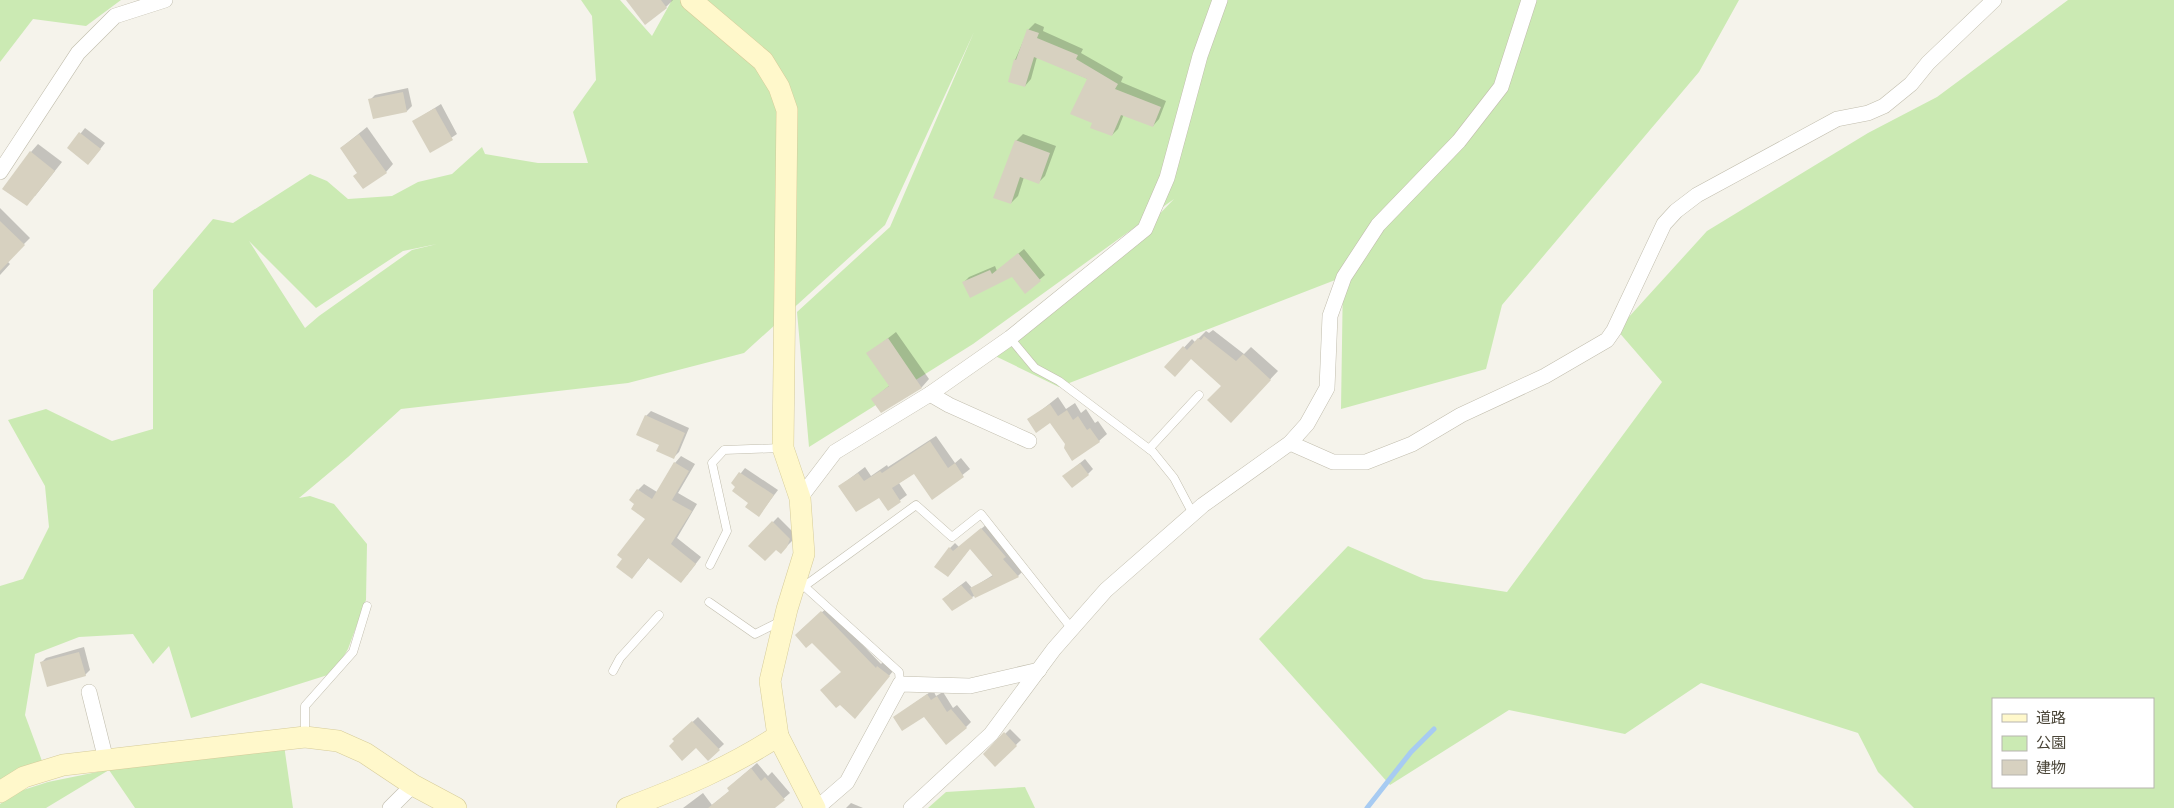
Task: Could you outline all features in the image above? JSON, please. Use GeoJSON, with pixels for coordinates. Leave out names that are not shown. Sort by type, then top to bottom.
{"type":"FeatureCollection","features":[{"type":"Feature","properties":{"kind":"street"},"geometry":{"type":"LineString","coordinates":[[0,172],[78,53],[115,16],[165,0]]}},
{"type":"Feature","properties":{"kind":"street"},"geometry":{"type":"LineString","coordinates":[[691,0],[763,61],[779,88],[787,110],[783,448],[800,498],[804,554],[798,590],[784,620],[770,681],[778,736],[816,808],[847,782],[900,684],[970,686],[1039,670]]}},
{"type":"Feature","properties":{"kind":"street"},"geometry":{"type":"LineString","coordinates":[[800,498],[835,452],[930,394],[1010,338],[1145,229],[1167,178],[1200,56],[1220,0]]}},
{"type":"Feature","properties":{"kind":"street"},"geometry":{"type":"LineString","coordinates":[[911,808],[991,734],[1039,670],[1106,590],[1193,514],[1290,443],[1307,424],[1327,388],[1330,316],[1344,277],[1378,225],[1459,141],[1501,87],[1529,0]]}},
{"type":"Feature","properties":{"kind":"street"},"geometry":{"type":"LineString","coordinates":[[1290,443],[1333,462],[1366,462],[1412,444],[1461,415],[1545,376],[1606,340],[1614,330],[1664,224],[1676,211],[1697,195],[1836,119],[1868,113],[1884,106],[1911,84],[1928,63],[1994,0]]}},
{"type":"Feature","properties":{"kind":"street"},"geometry":{"type":"LineString","coordinates":[[930,394],[949,405],[1029,441]]}},
{"type":"Feature","properties":{"kind":"street"},"geometry":{"type":"LineString","coordinates":[[89,692],[106,760]]}},
{"type":"Feature","properties":{"kind":"street"},"geometry":{"type":"LineString","coordinates":[[627,808],[689,785],[744,758],[778,736]]}},
{"type":"Feature","properties":{"kind":"street"},"geometry":{"type":"LineString","coordinates":[[0,792],[24,777],[63,765],[305,737],[338,742],[365,753],[400,800],[456,808]]}},
{"type":"Feature","properties":{"kind":"lane"},"geometry":{"type":"LineString","coordinates":[[1010,338],[1035,368],[1059,381],[1149,449],[1174,478],[1193,514]]}},
{"type":"Feature","properties":{"kind":"lane"},"geometry":{"type":"LineString","coordinates":[[1149,449],[1199,395]]}},
{"type":"Feature","properties":{"kind":"lane"},"geometry":{"type":"LineString","coordinates":[[710,566],[727,531],[712,463],[724,450],[783,448]]}},
{"type":"Feature","properties":{"kind":"lane"},"geometry":{"type":"LineString","coordinates":[[900,684],[899,672],[798,590],[916,504],[952,537],[981,514],[1072,629]]}},
{"type":"Feature","properties":{"kind":"lane"},"geometry":{"type":"LineString","coordinates":[[710,602],[755,634],[784,620]]}},
{"type":"Feature","properties":{"kind":"lane"},"geometry":{"type":"LineString","coordinates":[[305,737],[305,706],[353,652],[367,606]]}},
{"type":"Feature","properties":{"kind":"lane"},"geometry":{"type":"LineString","coordinates":[[613,671],[620,658],[659,615]]}},
{"type":"Feature","properties":{"kind":"green space"},"geometry":{"type":"Polygon","coordinates":[[[0,0],[121,0],[86,26],[33,19],[0,62],[0,0]]]}},
{"type":"Feature","properties":{"kind":"green space"},"geometry":{"type":"Polygon","coordinates":[[[581,0],[620,0],[652,36],[672,0],[1739,0],[1699,72],[1502,305],[1486,369],[1341,409],[1343,277],[1059,387],[991,354],[1145,229],[1174,199],[973,344],[809,447],[797,312],[890,227],[974,32],[885,225],[744,353],[628,383],[401,409],[299,498],[310,496],[334,504],[367,544],[366,600],[348,649],[334,673],[191,718],[169,646],[153,664],[133,634],[79,637],[35,654],[25,715],[42,761],[0,782],[0,586],[23,579],[49,527],[45,486],[8,420],[46,409],[112,441],[153,429],[153,290],[213,219],[233,223],[310,174],[327,181],[348,199],[392,196],[418,182],[452,174],[482,147],[485,154],[538,163],[588,163],[573,112],[596,80],[592,16],[581,0]],[[249,241],[305,328],[412,250],[437,244],[403,251],[316,308],[249,241]]]}},
{"type":"Feature","properties":{"kind":"green space"},"geometry":{"type":"Polygon","coordinates":[[[2068,0],[2174,0],[2174,808],[1914,808],[1878,772],[1858,733],[1701,683],[1625,734],[1509,710],[1390,785],[1259,639],[1348,546],[1424,579],[1507,592],[1662,382],[1617,330],[1707,231],[1868,133],[1937,97],[2068,0]]]}},
{"type":"Feature","properties":{"kind":"green space"},"geometry":{"type":"Polygon","coordinates":[[[284,745],[293,808],[135,808],[109,770],[46,808],[0,808],[0,804],[20,791],[48,782],[112,769],[284,745]]]}},
{"type":"Feature","properties":{"kind":"green space"},"geometry":{"type":"Polygon","coordinates":[[[1025,787],[1035,808],[928,808],[946,792],[1025,787]]]}},
{"type":"Feature","properties":{"kind":"building"},"geometry":{"type":"Polygon","coordinates":[[[626,0],[661,0],[667,8],[645,25],[626,0]]]}},
{"type":"Feature","properties":{"kind":"building"},"geometry":{"type":"Polygon","coordinates":[[[1027,29],[1039,33],[1037,38],[1078,55],[1076,59],[1118,84],[1115,89],[1161,107],[1153,127],[1121,115],[1112,136],[1090,128],[1092,123],[1070,114],[1087,79],[1034,57],[1025,87],[1008,82],[1014,59],[1016,60],[1027,29]]]}},
{"type":"Feature","properties":{"kind":"building"},"geometry":{"type":"Polygon","coordinates":[[[403,92],[407,112],[373,119],[368,99],[403,92]]]}},
{"type":"Feature","properties":{"kind":"building"},"geometry":{"type":"Polygon","coordinates":[[[435,108],[453,140],[430,153],[412,121],[435,108]]]}},
{"type":"Feature","properties":{"kind":"building"},"geometry":{"type":"Polygon","coordinates":[[[79,132],[101,149],[88,165],[67,148],[79,132]]]}},
{"type":"Feature","properties":{"kind":"building"},"geometry":{"type":"Polygon","coordinates":[[[359,134],[387,173],[363,189],[353,176],[357,173],[340,148],[359,134]]]}},
{"type":"Feature","properties":{"kind":"building"},"geometry":{"type":"Polygon","coordinates":[[[1015,140],[1050,153],[1039,184],[1020,177],[1011,204],[993,198],[1015,140]]]}},
{"type":"Feature","properties":{"kind":"building"},"geometry":{"type":"Polygon","coordinates":[[[30,151],[55,171],[27,206],[2,189],[30,151]]]}},
{"type":"Feature","properties":{"kind":"building"},"geometry":{"type":"Polygon","coordinates":[[[0,221],[25,245],[0,271],[0,221]]]}},
{"type":"Feature","properties":{"kind":"building"},"geometry":{"type":"Polygon","coordinates":[[[1018,253],[1041,281],[1025,294],[1012,277],[970,298],[962,282],[990,270],[992,274],[1018,253]]]}},
{"type":"Feature","properties":{"kind":"building"},"geometry":{"type":"Polygon","coordinates":[[[1204,336],[1236,361],[1243,354],[1271,380],[1231,423],[1207,400],[1221,386],[1191,359],[1175,377],[1164,367],[1183,346],[1187,350],[1198,338],[1201,340],[1204,336]]]}},
{"type":"Feature","properties":{"kind":"building"},"geometry":{"type":"Polygon","coordinates":[[[888,338],[922,388],[881,413],[871,399],[889,386],[866,353],[888,338]]]}},
{"type":"Feature","properties":{"kind":"building"},"geometry":{"type":"Polygon","coordinates":[[[1050,404],[1058,416],[1067,410],[1073,420],[1078,416],[1087,430],[1090,428],[1100,442],[1072,461],[1064,448],[1065,444],[1050,423],[1036,433],[1027,419],[1050,404]]]}},
{"type":"Feature","properties":{"kind":"building"},"geometry":{"type":"Polygon","coordinates":[[[645,415],[685,433],[674,459],[656,451],[659,445],[636,435],[645,415]]]}},
{"type":"Feature","properties":{"kind":"building"},"geometry":{"type":"Polygon","coordinates":[[[930,441],[948,468],[955,463],[964,477],[932,500],[914,474],[892,488],[901,502],[888,511],[879,498],[856,512],[838,486],[858,473],[864,481],[880,471],[882,473],[930,441]]]}},
{"type":"Feature","properties":{"kind":"building"},"geometry":{"type":"Polygon","coordinates":[[[674,462],[689,471],[672,500],[692,511],[671,544],[696,564],[681,583],[648,558],[632,579],[616,567],[622,559],[617,555],[645,519],[631,509],[634,504],[629,500],[637,489],[652,499],[674,462]]]}},
{"type":"Feature","properties":{"kind":"building"},"geometry":{"type":"Polygon","coordinates":[[[1080,463],[1089,475],[1072,488],[1062,476],[1080,463]]]}},
{"type":"Feature","properties":{"kind":"building"},"geometry":{"type":"Polygon","coordinates":[[[739,472],[774,495],[759,517],[745,507],[748,503],[732,491],[735,487],[731,483],[739,472]]]}},
{"type":"Feature","properties":{"kind":"building"},"geometry":{"type":"Polygon","coordinates":[[[772,521],[790,539],[787,547],[781,554],[776,550],[765,561],[748,546],[772,521]]]}},
{"type":"Feature","properties":{"kind":"building"},"geometry":{"type":"Polygon","coordinates":[[[981,528],[1006,557],[1003,559],[1019,577],[975,598],[970,588],[993,576],[970,549],[948,577],[934,567],[949,547],[953,551],[981,528]]]}},
{"type":"Feature","properties":{"kind":"building"},"geometry":{"type":"Polygon","coordinates":[[[961,585],[973,598],[952,611],[942,599],[961,585]]]}},
{"type":"Feature","properties":{"kind":"building"},"geometry":{"type":"Polygon","coordinates":[[[821,611],[876,668],[877,666],[890,676],[855,719],[840,705],[836,708],[820,690],[841,672],[812,643],[806,648],[795,635],[821,611]]]}},
{"type":"Feature","properties":{"kind":"building"},"geometry":{"type":"Polygon","coordinates":[[[79,652],[86,676],[47,687],[40,662],[79,652]]]}},
{"type":"Feature","properties":{"kind":"building"},"geometry":{"type":"Polygon","coordinates":[[[927,694],[931,700],[937,696],[947,712],[951,709],[967,728],[946,745],[924,717],[902,731],[893,717],[927,694]]]}},
{"type":"Feature","properties":{"kind":"building"},"geometry":{"type":"Polygon","coordinates":[[[692,721],[720,750],[708,761],[696,748],[682,761],[669,746],[674,741],[672,739],[692,721]]]}},
{"type":"Feature","properties":{"kind":"building"},"geometry":{"type":"Polygon","coordinates":[[[1004,732],[1017,746],[995,767],[983,754],[1004,732]]]}},
{"type":"Feature","properties":{"kind":"building"},"geometry":{"type":"Polygon","coordinates":[[[751,768],[761,781],[765,777],[785,800],[775,808],[708,808],[729,791],[727,788],[751,768]]]}},
{"type":"Feature","properties":{"kind":"waterway"},"geometry":{"type":"LineString","coordinates":[[1367,808],[1411,752],[1434,729]]}}]}
